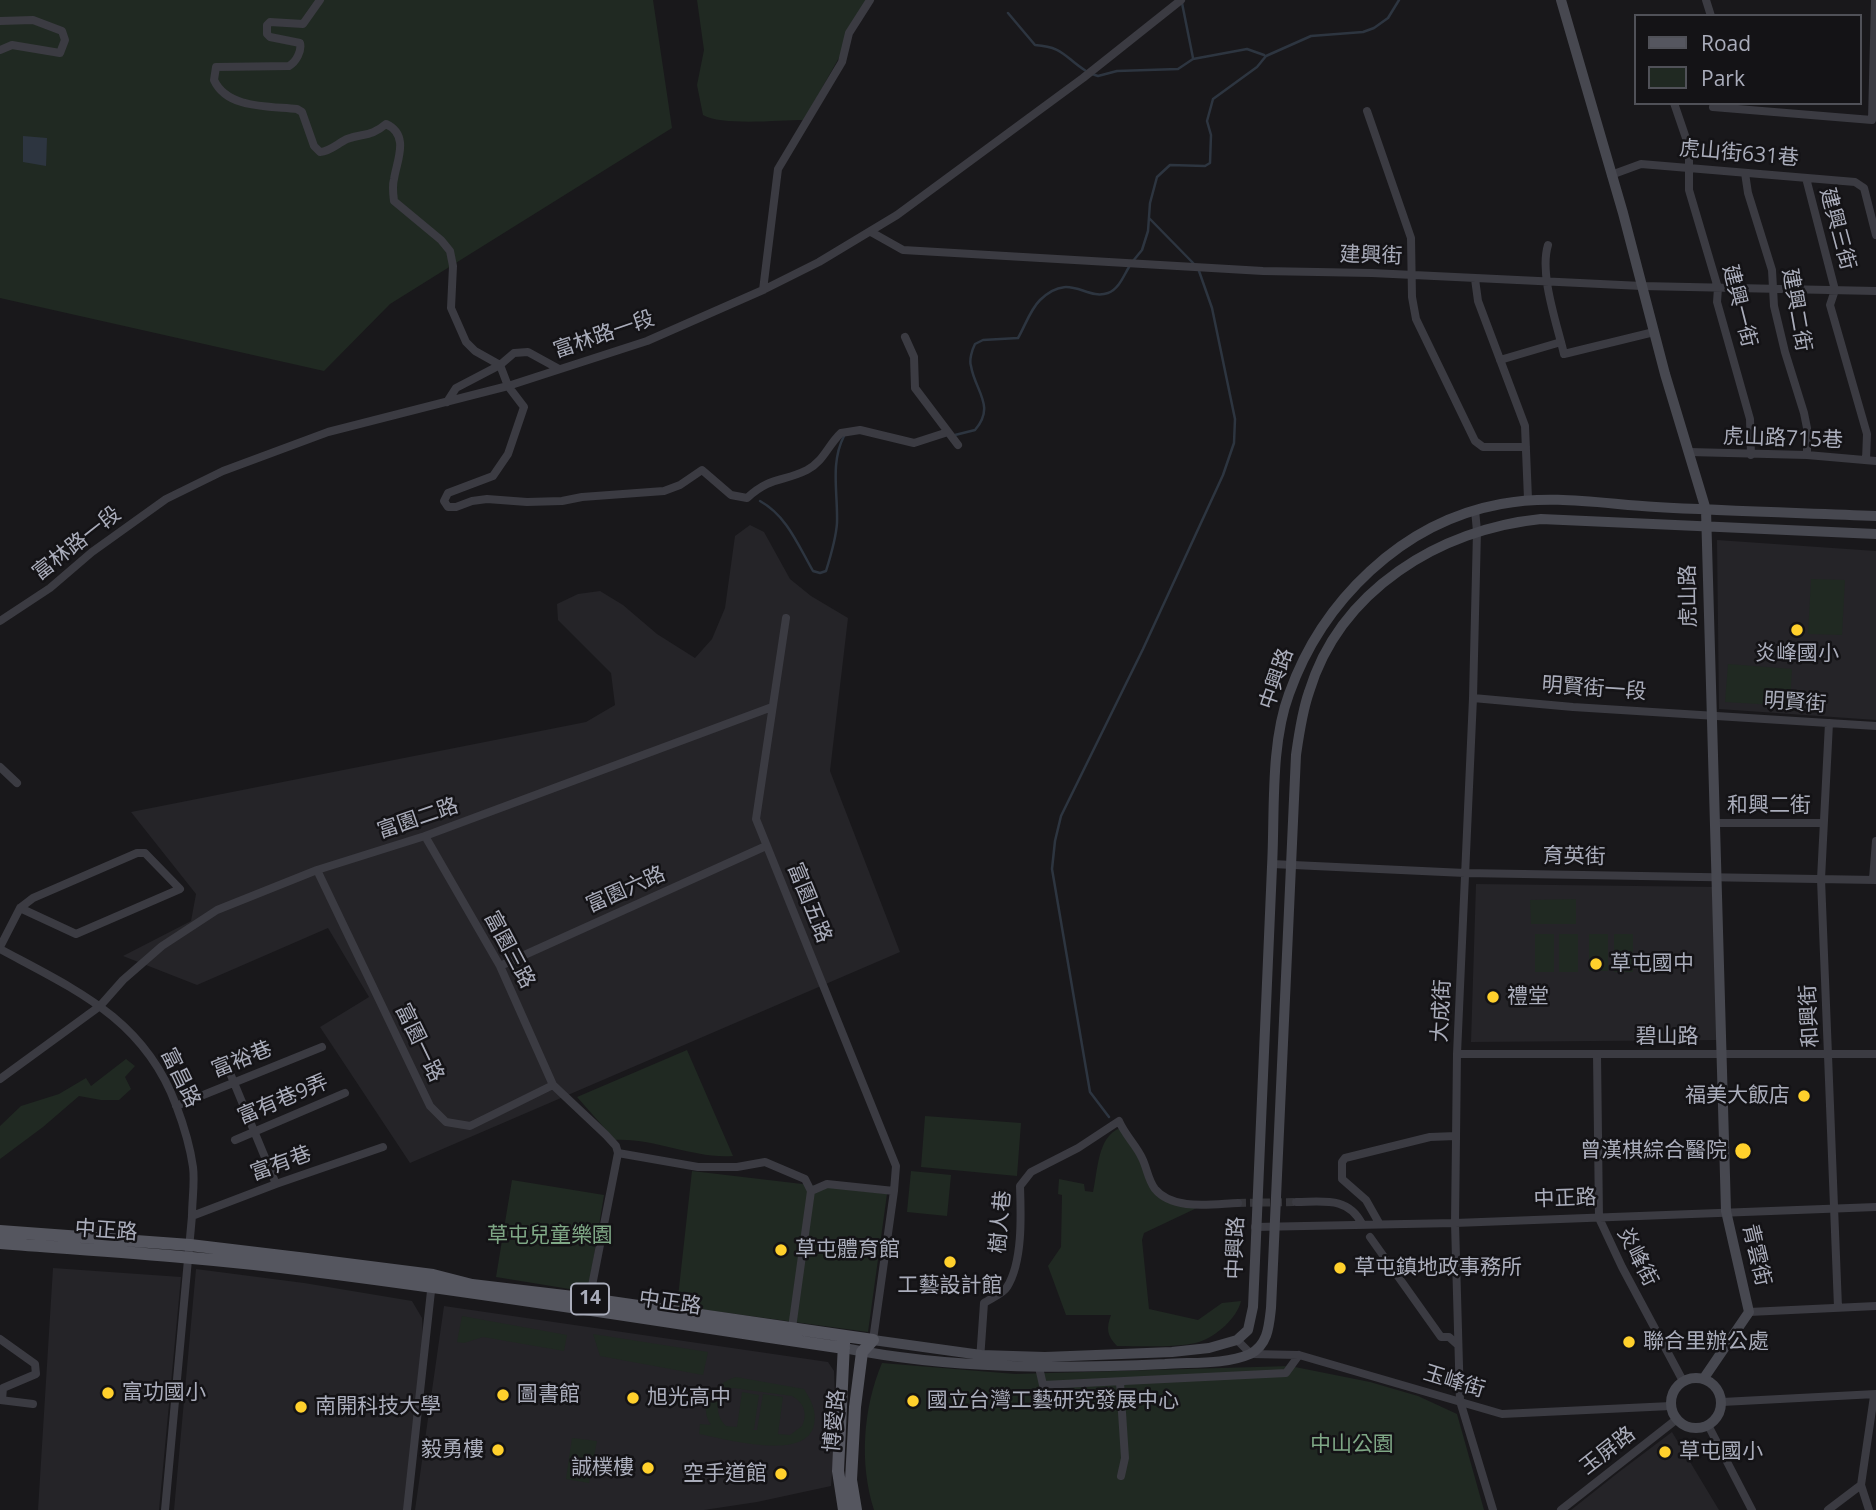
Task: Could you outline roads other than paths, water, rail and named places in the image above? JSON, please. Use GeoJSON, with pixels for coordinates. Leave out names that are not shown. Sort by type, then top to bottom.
{"type":"FeatureCollection","features":[{"type":"Feature","properties":{"kind":"main road","name":"中正路"},"geometry":{"type":"LineString","coordinates":[[0,1231],[432,1281],[844,1342],[873,1340]]}},
{"type":"Feature","properties":{"kind":"main road","name":"中正路"},"geometry":{"type":"LineString","coordinates":[[0,1243],[189,1251]]}},
{"type":"Feature","properties":{"kind":"main road","name":"中正路"},"geometry":{"type":"LineString","coordinates":[[589,1305],[792,1328],[844,1342]]}},
{"type":"Feature","properties":{"kind":"main road"},"geometry":{"type":"LineString","coordinates":[[862,1352],[873,1340]]}},
{"type":"Feature","properties":{"kind":"main road","name":"博愛路"},"geometry":{"type":"LineString","coordinates":[[844,1342],[838,1471],[844,1510]]}},
{"type":"Feature","properties":{"kind":"main road","name":"博愛路"},"geometry":{"type":"LineString","coordinates":[[856,1510],[851,1480],[851,1448],[862,1352]]}},
{"type":"Feature","properties":{"kind":"street"},"geometry":{"type":"LineString","coordinates":[[320,0],[303,24],[270,22],[267,25],[267,34],[270,37],[300,43],[302,47],[289,66],[216,67],[213,74],[216,85],[237,102],[302,112],[314,146],[320,152],[326,152],[348,139],[375,134],[386,124],[394,130],[400,141],[401,151],[394,179],[394,201],[441,240],[450,251],[453,266],[451,309],[467,342],[475,351],[500,365],[508,386],[524,407],[508,454],[493,476],[448,493],[444,501],[448,507],[487,499],[562,501],[664,491],[680,485],[702,470],[731,495],[747,498],[772,480],[808,469],[822,459],[841,433],[860,430],[914,443],[953,438],[915,388],[914,356],[905,337]]}},
{"type":"Feature","properties":{"kind":"street"},"geometry":{"type":"LineString","coordinates":[[763,290],[778,169],[842,62],[849,33],[870,0]]}},
{"type":"Feature","properties":{"kind":"street","name":"富林路一段"},"geometry":{"type":"LineString","coordinates":[[0,621],[50,588],[92,552],[166,499],[223,471],[328,432],[508,386],[647,341],[763,290],[818,262],[897,215],[1083,78],[1181,0]]}},
{"type":"Feature","properties":{"kind":"street","name":"虎山路"},"geometry":{"type":"LineString","coordinates":[[1561,0],[1706,510],[1726,1211]]}},
{"type":"Feature","properties":{"kind":"street"},"geometry":{"type":"LineString","coordinates":[[1713,107],[1740,105],[1872,120],[1875,0]]}},
{"type":"Feature","properties":{"kind":"street"},"geometry":{"type":"LineString","coordinates":[[0,21],[33,20],[62,31],[65,40],[60,53],[12,45],[0,50]]}},
{"type":"Feature","properties":{"kind":"street","name":"建興一街"},"geometry":{"type":"LineString","coordinates":[[1675,105],[1689,147],[1689,190],[1718,288],[1717,302],[1750,419],[1751,455]]}},
{"type":"Feature","properties":{"kind":"street"},"geometry":{"type":"LineString","coordinates":[[1367,111],[1411,239],[1411,274],[1416,319],[1475,441],[1483,447],[1526,447]]}},
{"type":"Feature","properties":{"kind":"street","name":"虎山街631巷"},"geometry":{"type":"LineString","coordinates":[[1611,174],[1641,164],[1856,182],[1864,188],[1876,235]]}},
{"type":"Feature","properties":{"kind":"street","name":"建興二街"},"geometry":{"type":"LineString","coordinates":[[1745,173],[1748,193],[1772,270],[1774,306],[1785,352],[1805,420],[1807,455]]}},
{"type":"Feature","properties":{"kind":"street","name":"建興三街"},"geometry":{"type":"LineString","coordinates":[[1806,178],[1835,290],[1830,305],[1867,434],[1866,460]]}},
{"type":"Feature","properties":{"kind":"street","name":"建興街"},"geometry":{"type":"LineString","coordinates":[[871,232],[903,250],[1131,264],[1642,286],[1876,291]]}},
{"type":"Feature","properties":{"kind":"street"},"geometry":{"type":"LineString","coordinates":[[1548,245],[1545,254],[1547,281],[1564,354],[1654,332]]}},
{"type":"Feature","properties":{"kind":"street"},"geometry":{"type":"LineString","coordinates":[[1475,279],[1478,301],[1525,426],[1528,499]]}},
{"type":"Feature","properties":{"kind":"street"},"geometry":{"type":"LineString","coordinates":[[1500,360],[1561,342]]}},
{"type":"Feature","properties":{"kind":"street"},"geometry":{"type":"LineString","coordinates":[[447,402],[456,388],[500,365],[514,353],[528,352],[559,369]]}},
{"type":"Feature","properties":{"kind":"street","name":"虎山路715巷"},"geometry":{"type":"LineString","coordinates":[[1689,452],[1807,455],[1876,461]]}},
{"type":"Feature","properties":{"kind":"street","name":"中興路"},"geometry":{"type":"LineString","coordinates":[[1237,1340],[1248,1330],[1252,1307],[1273,806],[1281,730],[1288,696],[1310,644],[1335,608],[1366,573],[1392,552],[1415,539],[1475,510],[1528,499],[1706,510],[1876,516]]}},
{"type":"Feature","properties":{"kind":"street","name":"大成街"},"geometry":{"type":"LineString","coordinates":[[1475,510],[1477,531],[1474,698],[1457,1054],[1455,1223],[1460,1401],[1493,1510]]}},
{"type":"Feature","properties":{"kind":"street","name":"中興路"},"geometry":{"type":"LineString","coordinates":[[1251,1353],[1266,1339],[1269,1325],[1296,755],[1309,691],[1332,642],[1359,604],[1393,574],[1429,552],[1477,531],[1508,523],[1541,520],[1876,534]]}},
{"type":"Feature","properties":{"kind":"street","name":"富園五路"},"geometry":{"type":"LineString","coordinates":[[786,618],[755,819],[896,1166],[873,1340]]}},
{"type":"Feature","properties":{"kind":"street","name":"明賢街一段"},"geometry":{"type":"LineString","coordinates":[[1474,698],[1712,715]]}},
{"type":"Feature","properties":{"kind":"street","name":"富園二路"},"geometry":{"type":"LineString","coordinates":[[0,1079],[100,1006],[123,980],[162,946],[217,910],[317,870],[425,836],[772,706]]}},
{"type":"Feature","properties":{"kind":"street","name":"明賢街"},"geometry":{"type":"LineString","coordinates":[[1712,715],[1876,726]]}},
{"type":"Feature","properties":{"kind":"street","name":"和興街"},"geometry":{"type":"LineString","coordinates":[[1829,723],[1821,879],[1838,1307]]}},
{"type":"Feature","properties":{"kind":"street"},"geometry":{"type":"LineString","coordinates":[[0,767],[17,783]]}},
{"type":"Feature","properties":{"kind":"street","name":"和興二街"},"geometry":{"type":"LineString","coordinates":[[1715,823],[1823,823]]}},
{"type":"Feature","properties":{"kind":"street","name":"富園三路"},"geometry":{"type":"LineString","coordinates":[[425,836],[500,966],[553,1085]]}},
{"type":"Feature","properties":{"kind":"street"},"geometry":{"type":"LineString","coordinates":[[1875,880],[1876,841]]}},
{"type":"Feature","properties":{"kind":"street","name":"富園六路"},"geometry":{"type":"LineString","coordinates":[[500,966],[766,846]]}},
{"type":"Feature","properties":{"kind":"street"},"geometry":{"type":"LineString","coordinates":[[0,948],[20,908],[33,898],[137,853],[145,853],[180,889],[76,934],[20,908]]}},
{"type":"Feature","properties":{"kind":"street","name":"育英街"},"geometry":{"type":"LineString","coordinates":[[1272,864],[1465,873],[1875,880]]}},
{"type":"Feature","properties":{"kind":"street","name":"富園一路"},"geometry":{"type":"LineString","coordinates":[[317,870],[430,1106],[446,1122],[470,1126],[553,1085]]}},
{"type":"Feature","properties":{"kind":"street","name":"富昌路"},"geometry":{"type":"LineString","coordinates":[[0,948],[100,1006],[134,1034],[154,1059],[168,1083],[186,1133],[193,1169],[192,1216],[165,1510]]}},
{"type":"Feature","properties":{"kind":"street","name":"富裕巷"},"geometry":{"type":"LineString","coordinates":[[176,1106],[321,1047]]}},
{"type":"Feature","properties":{"kind":"street","name":"碧山路"},"geometry":{"type":"LineString","coordinates":[[1457,1054],[1876,1054]]}},
{"type":"Feature","properties":{"kind":"street","name":"炎峰街"},"geometry":{"type":"LineString","coordinates":[[1597,1054],[1599,1218],[1683,1381]]}},
{"type":"Feature","properties":{"kind":"street"},"geometry":{"type":"LineString","coordinates":[[225,1061],[276,1184]]}},
{"type":"Feature","properties":{"kind":"street"},"geometry":{"type":"LineString","coordinates":[[553,1085],[606,1135],[618,1153],[589,1305]]}},
{"type":"Feature","properties":{"kind":"street","name":"富有巷9弄"},"geometry":{"type":"LineString","coordinates":[[235,1140],[345,1093]]}},
{"type":"Feature","properties":{"kind":"street","name":"樹人巷"},"geometry":{"type":"LineString","coordinates":[[980,1360],[984,1303],[1006,1289],[1013,1274],[1021,1220],[1020,1186],[1031,1172],[1078,1148],[1119,1121],[1138,1151],[1154,1188],[1166,1199],[1199,1204],[1238,1203]]}},
{"type":"Feature","properties":{"kind":"street"},"geometry":{"type":"LineString","coordinates":[[1379,1223],[1366,1200],[1342,1179],[1342,1162],[1345,1157],[1430,1137],[1456,1136]]}},
{"type":"Feature","properties":{"kind":"street","name":"富有巷"},"geometry":{"type":"LineString","coordinates":[[192,1216],[383,1147]]}},
{"type":"Feature","properties":{"kind":"street"},"geometry":{"type":"LineString","coordinates":[[618,1153],[698,1167],[737,1167],[765,1162],[805,1179],[811,1191],[792,1328]]}},
{"type":"Feature","properties":{"kind":"street"},"geometry":{"type":"LineString","coordinates":[[811,1191],[827,1184],[894,1191]]}},
{"type":"Feature","properties":{"kind":"street"},"geometry":{"type":"LineString","coordinates":[[1296,1202],[1338,1202],[1354,1212],[1362,1224]]}},
{"type":"Feature","properties":{"kind":"street","name":"中正路"},"geometry":{"type":"LineString","coordinates":[[1255,1227],[1455,1223],[1876,1207]]}},
{"type":"Feature","properties":{"kind":"street","name":"青雲街"},"geometry":{"type":"LineString","coordinates":[[1704,1378],[1749,1312],[1726,1211]]}},
{"type":"Feature","properties":{"kind":"street"},"geometry":{"type":"LineString","coordinates":[[1370,1237],[1441,1337],[1449,1337],[1458,1345]]}},
{"type":"Feature","properties":{"kind":"street"},"geometry":{"type":"LineString","coordinates":[[407,1510],[432,1281]]}},
{"type":"Feature","properties":{"kind":"street"},"geometry":{"type":"LineString","coordinates":[[1749,1312],[1876,1306]]}},
{"type":"Feature","properties":{"kind":"street"},"geometry":{"type":"LineString","coordinates":[[0,1339],[35,1364],[36,1374],[3,1388],[1,1400],[33,1404]]}},
{"type":"Feature","properties":{"kind":"street","name":"中正路"},"geometry":{"type":"LineString","coordinates":[[873,1340],[980,1360]]}},
{"type":"Feature","properties":{"kind":"street"},"geometry":{"type":"LineString","coordinates":[[1237,1340],[1251,1353]]}},
{"type":"Feature","properties":{"kind":"street","name":"中正路"},"geometry":{"type":"LineString","coordinates":[[1038,1362],[1209,1348],[1237,1340]]}},
{"type":"Feature","properties":{"kind":"street","name":"中正路"},"geometry":{"type":"LineString","coordinates":[[844,1342],[862,1352],[1093,1367],[1215,1361],[1251,1353]]}},
{"type":"Feature","properties":{"kind":"street","name":"玉峰街"},"geometry":{"type":"LineString","coordinates":[[1251,1353],[1299,1355],[1502,1414],[1671,1406]]}},
{"type":"Feature","properties":{"kind":"street"},"geometry":{"type":"LineString","coordinates":[[1038,1362],[1043,1385],[1286,1373],[1299,1355]]}},
{"type":"Feature","properties":{"kind":"street"},"geometry":{"type":"LineString","coordinates":[[1704,1378],[1717,1387],[1722,1402],[1718,1416],[1708,1425],[1691,1428],[1677,1419],[1671,1406],[1673,1392],[1683,1381],[1704,1378]]}},
{"type":"Feature","properties":{"kind":"street"},"geometry":{"type":"LineString","coordinates":[[1120,1382],[1125,1458],[1121,1476]]}},
{"type":"Feature","properties":{"kind":"street"},"geometry":{"type":"LineString","coordinates":[[1722,1402],[1875,1395],[1861,1485],[1869,1510]]}},
{"type":"Feature","properties":{"kind":"street","name":"玉屏路"},"geometry":{"type":"LineString","coordinates":[[1561,1510],[1677,1419]]}},
{"type":"Feature","properties":{"kind":"street"},"geometry":{"type":"LineString","coordinates":[[1708,1425],[1752,1510]]}},
{"type":"Feature","properties":{"kind":"street"},"geometry":{"type":"LineString","coordinates":[[1828,1510],[1861,1485]]}},
{"type":"Feature","properties":{"kind":"waterway"},"geometry":{"type":"LineString","coordinates":[[1133,261],[1142,250],[1148,231],[1150,203],[1157,177],[1170,165],[1205,166],[1210,163],[1211,135],[1207,121],[1213,99],[1257,67],[1266,56],[1311,36],[1363,32],[1374,28],[1388,18],[1399,0]]}},
{"type":"Feature","properties":{"kind":"waterway"},"geometry":{"type":"LineString","coordinates":[[1182,3],[1193,58]]}},
{"type":"Feature","properties":{"kind":"waterway"},"geometry":{"type":"LineString","coordinates":[[1008,13],[1035,45],[1058,50],[1086,71]]}},
{"type":"Feature","properties":{"kind":"waterway"},"geometry":{"type":"LineString","coordinates":[[1092,74],[1098,76],[1117,71],[1178,69],[1193,59],[1247,49],[1264,55]]}},
{"type":"Feature","properties":{"kind":"waterway"},"geometry":{"type":"LineString","coordinates":[[1149,218],[1196,266]]}},
{"type":"Feature","properties":{"kind":"waterway"},"geometry":{"type":"LineString","coordinates":[[955,435],[975,430],[984,413],[982,398],[970,364],[975,344],[983,340],[1018,338],[1033,308],[1051,292],[1069,287],[1092,293],[1108,293],[1118,285],[1129,267]]}},
{"type":"Feature","properties":{"kind":"waterway"},"geometry":{"type":"LineString","coordinates":[[1109,1117],[1090,1092],[1052,869],[1061,816],[1143,649],[1223,475],[1234,443],[1235,419],[1212,308],[1199,271]]}},
{"type":"Feature","properties":{"kind":"waterway"},"geometry":{"type":"LineString","coordinates":[[760,501],[785,523],[813,571],[826,571],[836,529],[836,467],[844,436]]}},
{"type":"Feature","properties":{"kind":"tunnel"},"geometry":{"type":"LineString","coordinates":[[1238,1203],[1296,1202]]}},
{"type":"Feature","properties":{"kind":"place","name":"炎峰國小"},"geometry":{"type":"Point","coordinates":[1797,630]}},
{"type":"Feature","properties":{"kind":"place","name":"草屯國中"},"geometry":{"type":"Point","coordinates":[1596,964]}},
{"type":"Feature","properties":{"kind":"place","name":"禮堂"},"geometry":{"type":"Point","coordinates":[1493,997]}},
{"type":"Feature","properties":{"kind":"place","name":"福美大飯店"},"geometry":{"type":"Point","coordinates":[1804,1096]}},
{"type":"Feature","properties":{"kind":"place","name":"曾漢棋綜合醫院"},"geometry":{"type":"Point","coordinates":[1743,1151]}},
{"type":"Feature","properties":{"kind":"place","name":"草屯體育館"},"geometry":{"type":"Point","coordinates":[781,1250]}},
{"type":"Feature","properties":{"kind":"place","name":"工藝設計館"},"geometry":{"type":"Point","coordinates":[950,1262]}},
{"type":"Feature","properties":{"kind":"place","name":"草屯鎮地政事務所"},"geometry":{"type":"Point","coordinates":[1340,1268]}},
{"type":"Feature","properties":{"kind":"place","name":"聯合里辦公處"},"geometry":{"type":"Point","coordinates":[1629,1342]}},
{"type":"Feature","properties":{"kind":"place","name":"富功國小"},"geometry":{"type":"Point","coordinates":[108,1393]}},
{"type":"Feature","properties":{"kind":"place","name":"圖書館"},"geometry":{"type":"Point","coordinates":[503,1395]}},
{"type":"Feature","properties":{"kind":"place","name":"旭光高中"},"geometry":{"type":"Point","coordinates":[633,1398]}},
{"type":"Feature","properties":{"kind":"place","name":"國立台灣工藝研究發展中心"},"geometry":{"type":"Point","coordinates":[913,1401]}},
{"type":"Feature","properties":{"kind":"place","name":"南開科技大學"},"geometry":{"type":"Point","coordinates":[301,1407]}},
{"type":"Feature","properties":{"kind":"place","name":"毅勇樓"},"geometry":{"type":"Point","coordinates":[498,1450]}},
{"type":"Feature","properties":{"kind":"place","name":"草屯國小"},"geometry":{"type":"Point","coordinates":[1665,1452]}},
{"type":"Feature","properties":{"kind":"place","name":"誠樸樓"},"geometry":{"type":"Point","coordinates":[648,1468]}},
{"type":"Feature","properties":{"kind":"place","name":"空手道館"},"geometry":{"type":"Point","coordinates":[781,1474]}},
{"type":"Feature","properties":{"kind":"park label","name":"草屯兒童樂園"},"geometry":{"type":"Point","coordinates":[550,1236]}},
{"type":"Feature","properties":{"kind":"park label","name":"中山公園"},"geometry":{"type":"Point","coordinates":[1352,1445]}}]}
